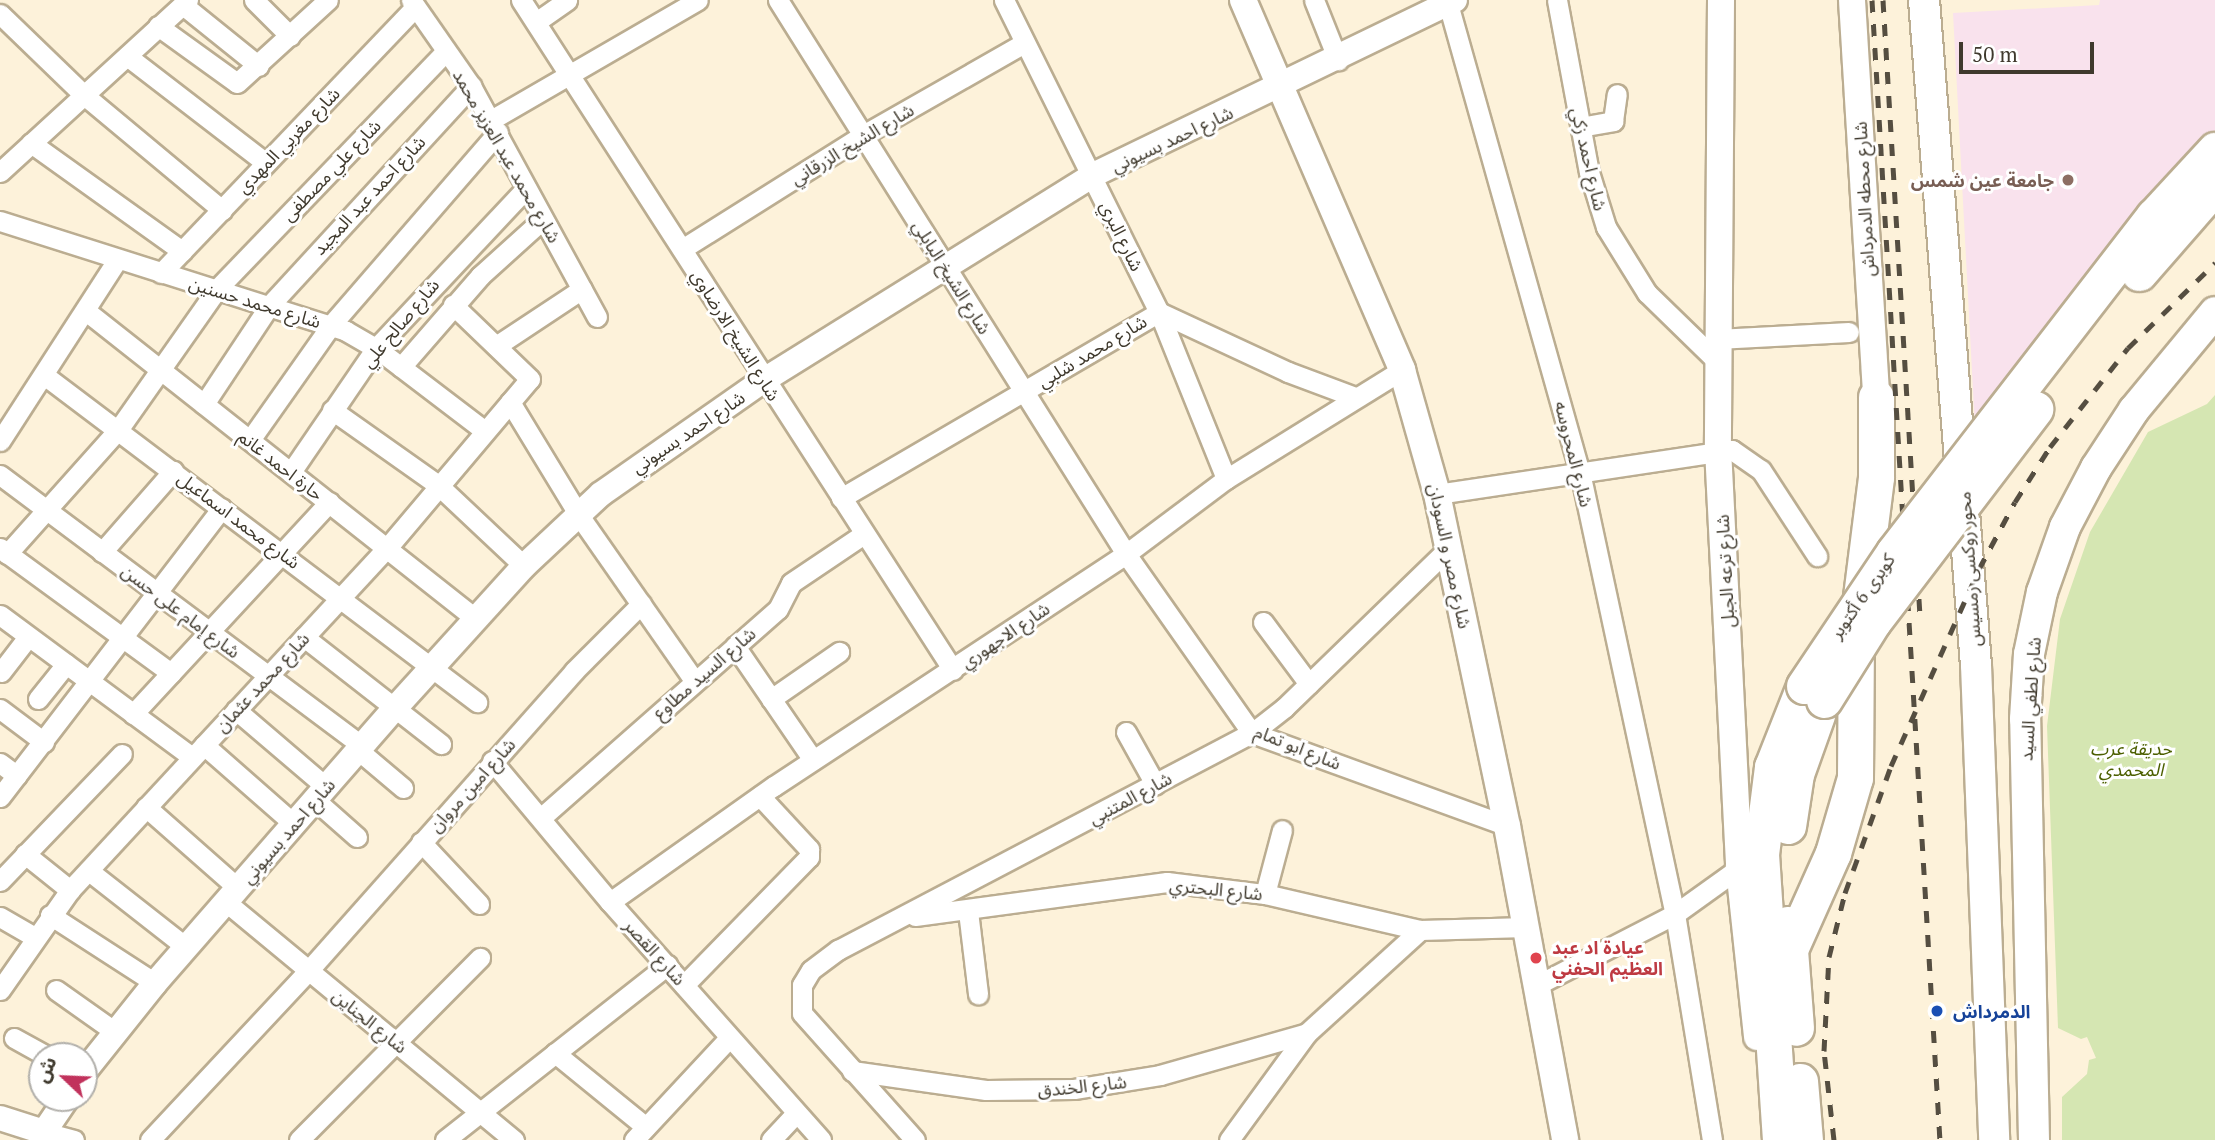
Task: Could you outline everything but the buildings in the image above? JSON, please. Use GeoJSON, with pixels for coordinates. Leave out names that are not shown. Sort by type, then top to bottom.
{"type":"FeatureCollection","features":[{"type":"Feature","properties":{"kind":"highway","name":"كوبرى 6 أكتوبر"},"geometry":{"type":"LineString","coordinates":[[1780,1140],[1761,854],[1772,767],[1804,686],[1894,552],[2154,216],[2215,150]]}},
{"type":"Feature","properties":{"kind":"highway","name":"كوبرى 6 أكتوبر"},"geometry":{"type":"LineString","coordinates":[[1805,1140],[1784,866],[1790,805],[1808,737],[1824,700],[1913,567],[2146,264],[2215,186]]}},
{"type":"Feature","properties":{"kind":"highway"},"geometry":{"type":"LineString","coordinates":[[1791,947],[1833,853],[1855,778],[1856,636],[1876,477],[1876,397]]}},
{"type":"Feature","properties":{"kind":"main road","name":"شارع مصر و السودان"},"geometry":{"type":"LineString","coordinates":[[1243,0],[1284,86],[1402,370],[1437,494],[1449,548],[1507,827],[1565,1140]]}},
{"type":"Feature","properties":{"kind":"main road","name":"شارع ترعه الجبل"},"geometry":{"type":"LineString","coordinates":[[1721,0],[1718,449],[1739,868],[1768,1140]]}},
{"type":"Feature","properties":{"kind":"main road","name":"شارع محطه الدمرداش"},"geometry":{"type":"LineString","coordinates":[[1852,0],[1876,397]]}},
{"type":"Feature","properties":{"kind":"main road","name":"محور روكسى رمسيس"},"geometry":{"type":"LineString","coordinates":[[1924,0],[1976,665],[1994,1140]]}},
{"type":"Feature","properties":{"kind":"main road","name":"شارع لطفي السيد"},"geometry":{"type":"LineString","coordinates":[[2034,1140],[2025,719],[2029,654],[2042,592],[2066,527],[2096,468],[2134,410],[2215,312]]}},
{"type":"Feature","properties":{"kind":"street"},"geometry":{"type":"LineString","coordinates":[[254,0],[290,36]]}},
{"type":"Feature","properties":{"kind":"street"},"geometry":{"type":"LineString","coordinates":[[158,26],[227,80],[243,81],[328,0]]}},
{"type":"Feature","properties":{"kind":"street","name":"شارع الشيخ الارضاوي"},"geometry":{"type":"LineString","coordinates":[[520,0],[571,74],[764,380],[953,670]]}},
{"type":"Feature","properties":{"kind":"street"},"geometry":{"type":"LineString","coordinates":[[536,22],[567,0]]}},
{"type":"Feature","properties":{"kind":"street"},"geometry":{"type":"LineString","coordinates":[[250,440],[331,326],[494,126],[571,74],[698,0]]}},
{"type":"Feature","properties":{"kind":"street","name":"شارع الشيخ البابلي"},"geometry":{"type":"LineString","coordinates":[[778,0],[1126,554]]}},
{"type":"Feature","properties":{"kind":"street","name":"شارع البري"},"geometry":{"type":"LineString","coordinates":[[1004,0],[1093,175],[1158,312],[1226,479]]}},
{"type":"Feature","properties":{"kind":"street"},"geometry":{"type":"LineString","coordinates":[[1314,0],[1338,60]]}},
{"type":"Feature","properties":{"kind":"street","name":"شارع احمد زكي"},"geometry":{"type":"LineString","coordinates":[[1556,0],[1596,202],[1618,250],[1664,313],[1717,350]]}},
{"type":"Feature","properties":{"kind":"street","name":"شارع احمد بسيوني"},"geometry":{"type":"LineString","coordinates":[[98,1053],[320,793],[524,566],[578,514],[652,455],[764,380],[1093,175],[1338,60],[1450,1]]}},
{"type":"Feature","properties":{"kind":"street","name":"شارع المحروسه"},"geometry":{"type":"LineString","coordinates":[[1450,1],[1580,472],[1675,914],[1712,1140]]}},
{"type":"Feature","properties":{"kind":"street"},"geometry":{"type":"LineString","coordinates":[[2,165],[31,144],[185,2],[259,66]]}},
{"type":"Feature","properties":{"kind":"street","name":"شارع محمد عبد العزيز محمد"},"geometry":{"type":"LineString","coordinates":[[413,3],[471,86],[597,317]]}},
{"type":"Feature","properties":{"kind":"street","name":"شارع مغربي المهدي"},"geometry":{"type":"LineString","coordinates":[[161,273],[413,3]]}},
{"type":"Feature","properties":{"kind":"street"},"geometry":{"type":"LineString","coordinates":[[0,14],[84,95],[222,210]]}},
{"type":"Feature","properties":{"kind":"street","name":"شارع الشيخ الزرقاني"},"geometry":{"type":"LineString","coordinates":[[682,249],[863,135],[1024,43]]}},
{"type":"Feature","properties":{"kind":"street","name":"شارع علي مصطفى"},"geometry":{"type":"LineString","coordinates":[[4,551],[47,510],[118,430],[216,289],[445,52]]}},
{"type":"Feature","properties":{"kind":"street"},"geometry":{"type":"LineString","coordinates":[[127,56],[266,163]]}},
{"type":"Feature","properties":{"kind":"street","name":"شارع احمد عبد المجيد"},"geometry":{"type":"LineString","coordinates":[[204,404],[269,306],[471,86]]}},
{"type":"Feature","properties":{"kind":"street"},"geometry":{"type":"LineString","coordinates":[[1580,127],[1613,121],[1617,94]]}},
{"type":"Feature","properties":{"kind":"street"},"geometry":{"type":"LineString","coordinates":[[31,144],[182,251]]}},
{"type":"Feature","properties":{"kind":"street","name":"شارع صالح علي"},"geometry":{"type":"LineString","coordinates":[[291,472],[376,348],[526,188]]}},
{"type":"Feature","properties":{"kind":"street"},"geometry":{"type":"LineString","coordinates":[[401,367],[453,305],[543,219]]}},
{"type":"Feature","properties":{"kind":"street","name":"شارع محمد حسنين"},"geometry":{"type":"LineString","coordinates":[[0,221],[331,326],[376,348],[485,431]]}},
{"type":"Feature","properties":{"kind":"street"},"geometry":{"type":"LineString","coordinates":[[0,441],[117,260]]}},
{"type":"Feature","properties":{"kind":"street"},"geometry":{"type":"LineString","coordinates":[[453,305],[496,346],[582,289]]}},
{"type":"Feature","properties":{"kind":"street","name":"حارة احمد غانم"},"geometry":{"type":"LineString","coordinates":[[86,310],[477,619]]}},
{"type":"Feature","properties":{"kind":"street","name":"شارع محمد شلبي"},"geometry":{"type":"LineString","coordinates":[[841,498],[1158,312],[1277,368],[1354,397]]}},
{"type":"Feature","properties":{"kind":"street"},"geometry":{"type":"LineString","coordinates":[[1717,350],[1849,332]]}},
{"type":"Feature","properties":{"kind":"street","name":"شارع محمد عثمان"},"geometry":{"type":"LineString","coordinates":[[0,990],[34,937],[70,890],[387,548],[530,379],[496,346]]}},
{"type":"Feature","properties":{"kind":"street","name":"شارع الاجهوري"},"geometry":{"type":"LineString","coordinates":[[610,902],[813,760],[1126,554],[1226,479],[1354,397],[1402,370]]}},
{"type":"Feature","properties":{"kind":"street","name":"شارع محمد اسماعيل"},"geometry":{"type":"LineString","coordinates":[[44,375],[434,666],[477,702]]}},
{"type":"Feature","properties":{"kind":"street"},"geometry":{"type":"LineString","coordinates":[[510,402],[578,514],[694,680]]}},
{"type":"Feature","properties":{"kind":"street"},"geometry":{"type":"LineString","coordinates":[[331,410],[438,485],[524,566]]}},
{"type":"Feature","properties":{"kind":"street"},"geometry":{"type":"LineString","coordinates":[[1437,494],[1718,449],[1742,455],[1761,470],[1817,556]]}},
{"type":"Feature","properties":{"kind":"street"},"geometry":{"type":"LineString","coordinates":[[102,552],[173,471]]}},
{"type":"Feature","properties":{"kind":"street","name":"شارع إمام على حسن"},"geometry":{"type":"LineString","coordinates":[[0,475],[268,676],[360,748],[403,788]]}},
{"type":"Feature","properties":{"kind":"street"},"geometry":{"type":"LineString","coordinates":[[133,714],[329,502]]}},
{"type":"Feature","properties":{"kind":"street"},"geometry":{"type":"LineString","coordinates":[[0,797],[91,683],[222,508]]}},
{"type":"Feature","properties":{"kind":"street","name":"شارع السيد مطاوع"},"geometry":{"type":"LineString","coordinates":[[543,816],[694,680],[778,609],[791,583],[864,534]]}},
{"type":"Feature","properties":{"kind":"street","name":"شارع المتنبي"},"geometry":{"type":"LineString","coordinates":[[852,1070],[802,1013],[802,985],[824,957],[1252,733],[1309,684],[1449,548]]}},
{"type":"Feature","properties":{"kind":"street"},"geometry":{"type":"LineString","coordinates":[[4,551],[171,673]]}},
{"type":"Feature","properties":{"kind":"street","name":"شارع ابو تمام"},"geometry":{"type":"LineString","coordinates":[[1126,554],[1252,733],[1507,827]]}},
{"type":"Feature","properties":{"kind":"street","name":"شارع امين مروان"},"geometry":{"type":"LineString","coordinates":[[150,1140],[309,971],[492,761],[641,604]]}},
{"type":"Feature","properties":{"kind":"street"},"geometry":{"type":"LineString","coordinates":[[0,615],[133,714],[198,751],[293,824]]}},
{"type":"Feature","properties":{"kind":"street"},"geometry":{"type":"LineString","coordinates":[[1263,622],[1309,684]]}},
{"type":"Feature","properties":{"kind":"street"},"geometry":{"type":"LineString","coordinates":[[1,672],[29,637]]}},
{"type":"Feature","properties":{"kind":"street"},"geometry":{"type":"LineString","coordinates":[[304,637],[397,706],[441,744]]}},
{"type":"Feature","properties":{"kind":"street"},"geometry":{"type":"LineString","coordinates":[[735,646],[813,760]]}},
{"type":"Feature","properties":{"kind":"street"},"geometry":{"type":"LineString","coordinates":[[771,699],[839,652]]}},
{"type":"Feature","properties":{"kind":"street"},"geometry":{"type":"LineString","coordinates":[[38,699],[66,664]]}},
{"type":"Feature","properties":{"kind":"street"},"geometry":{"type":"LineString","coordinates":[[0,709],[44,742]]}},
{"type":"Feature","properties":{"kind":"street"},"geometry":{"type":"LineString","coordinates":[[236,710],[320,793],[357,837]]}},
{"type":"Feature","properties":{"kind":"street"},"geometry":{"type":"LineString","coordinates":[[1126,732],[1155,784]]}},
{"type":"Feature","properties":{"kind":"street"},"geometry":{"type":"LineString","coordinates":[[0,881],[122,754]]}},
{"type":"Feature","properties":{"kind":"street","name":"شارع القصر"},"geometry":{"type":"LineString","coordinates":[[492,761],[543,816],[610,902],[794,1114],[821,1140]]}},
{"type":"Feature","properties":{"kind":"street"},"geometry":{"type":"LineString","coordinates":[[0,763],[17,776]]}},
{"type":"Feature","properties":{"kind":"street"},"geometry":{"type":"LineString","coordinates":[[684,985],[809,858],[809,849],[760,796]]}},
{"type":"Feature","properties":{"kind":"street","name":"شارع الجناين"},"geometry":{"type":"LineString","coordinates":[[146,807],[309,971],[395,1043],[484,1111],[514,1140]]}},
{"type":"Feature","properties":{"kind":"street"},"geometry":{"type":"LineString","coordinates":[[1265,894],[1282,830]]}},
{"type":"Feature","properties":{"kind":"street"},"geometry":{"type":"LineString","coordinates":[[421,842],[479,904]]}},
{"type":"Feature","properties":{"kind":"street"},"geometry":{"type":"LineString","coordinates":[[25,854],[70,890]]}},
{"type":"Feature","properties":{"kind":"street"},"geometry":{"type":"LineString","coordinates":[[1537,985],[1675,914],[1739,868]]}},
{"type":"Feature","properties":{"kind":"street"},"geometry":{"type":"LineString","coordinates":[[89,871],[186,947]]}},
{"type":"Feature","properties":{"kind":"street","name":"شارع البحتري"},"geometry":{"type":"LineString","coordinates":[[904,917],[968,911],[1167,883],[1265,894],[1420,930],[1526,927]]}},
{"type":"Feature","properties":{"kind":"street"},"geometry":{"type":"LineString","coordinates":[[968,911],[978,994]]}},
{"type":"Feature","properties":{"kind":"street"},"geometry":{"type":"LineString","coordinates":[[50,915],[155,983]]}},
{"type":"Feature","properties":{"kind":"street"},"geometry":{"type":"LineString","coordinates":[[0,917],[34,937]]}},
{"type":"Feature","properties":{"kind":"street"},"geometry":{"type":"LineString","coordinates":[[1229,1140],[1307,1034],[1420,930]]}},
{"type":"Feature","properties":{"kind":"street"},"geometry":{"type":"LineString","coordinates":[[299,1140],[480,958]]}},
{"type":"Feature","properties":{"kind":"street"},"geometry":{"type":"LineString","coordinates":[[445,1140],[667,965]]}},
{"type":"Feature","properties":{"kind":"street"},"geometry":{"type":"LineString","coordinates":[[56,990],[114,1031]]}},
{"type":"Feature","properties":{"kind":"street","name":"شارع الخندق"},"geometry":{"type":"LineString","coordinates":[[852,1070],[986,1090],[1073,1089],[1160,1076],[1307,1034]]}},
{"type":"Feature","properties":{"kind":"street"},"geometry":{"type":"LineString","coordinates":[[14,1038],[28,1046]]}},
{"type":"Feature","properties":{"kind":"street"},"geometry":{"type":"LineString","coordinates":[[555,1053],[640,1134],[729,1038]]}},
{"type":"Feature","properties":{"kind":"street"},"geometry":{"type":"LineString","coordinates":[[852,1070],[915,1140]]}},
{"type":"Feature","properties":{"kind":"street"},"geometry":{"type":"LineString","coordinates":[[44,1132],[57,1112]]}},
{"type":"Feature","properties":{"kind":"street"},"geometry":{"type":"LineString","coordinates":[[771,1140],[794,1114]]}},
{"type":"Feature","properties":{"kind":"street"},"geometry":{"type":"LineString","coordinates":[[0,1118],[74,1140]]}},
{"type":"Feature","properties":{"kind":"shaded area","name":"جامعة عين شمس"},"geometry":{"type":"Polygon","coordinates":[[[2100,0],[2215,0],[2215,138],[1975,428],[1953,13],[2099,5],[2100,0]]]}},
{"type":"Feature","properties":{"kind":"green space","name":"حديقة عرب المحمدي"},"geometry":{"type":"Polygon","coordinates":[[[2215,395],[2215,1140],[2062,1140],[2062,1097],[2087,1074],[2089,1060],[2096,1058],[2087,1037],[2081,1039],[2058,1028],[2047,726],[2060,619],[2090,532],[2148,432],[2207,404],[2215,395]]]}},
{"type":"Feature","properties":{"kind":"railway"},"geometry":{"type":"LineString","coordinates":[[1872,0],[1940,1140]]}},
{"type":"Feature","properties":{"kind":"railway"},"geometry":{"type":"LineString","coordinates":[[1883,0],[1920,616]]}},
{"type":"Feature","properties":{"kind":"railway"},"geometry":{"type":"LineString","coordinates":[[1834,1140],[1824,1051],[1829,957],[1845,893],[1891,766],[1979,569],[2015,502],[2050,447],[2128,348],[2215,263]]}},
{"type":"Feature","properties":{"kind":"place","name":"جامعة عين شمس"},"geometry":{"type":"Point","coordinates":[2068,180]}},
{"type":"Feature","properties":{"kind":"place","name":"عيادة اد عبد العظيم الحفني"},"geometry":{"type":"Point","coordinates":[1536,958]}},
{"type":"Feature","properties":{"kind":"place","name":"الدمرداش"},"geometry":{"type":"Point","coordinates":[1937,1011]}}]}
